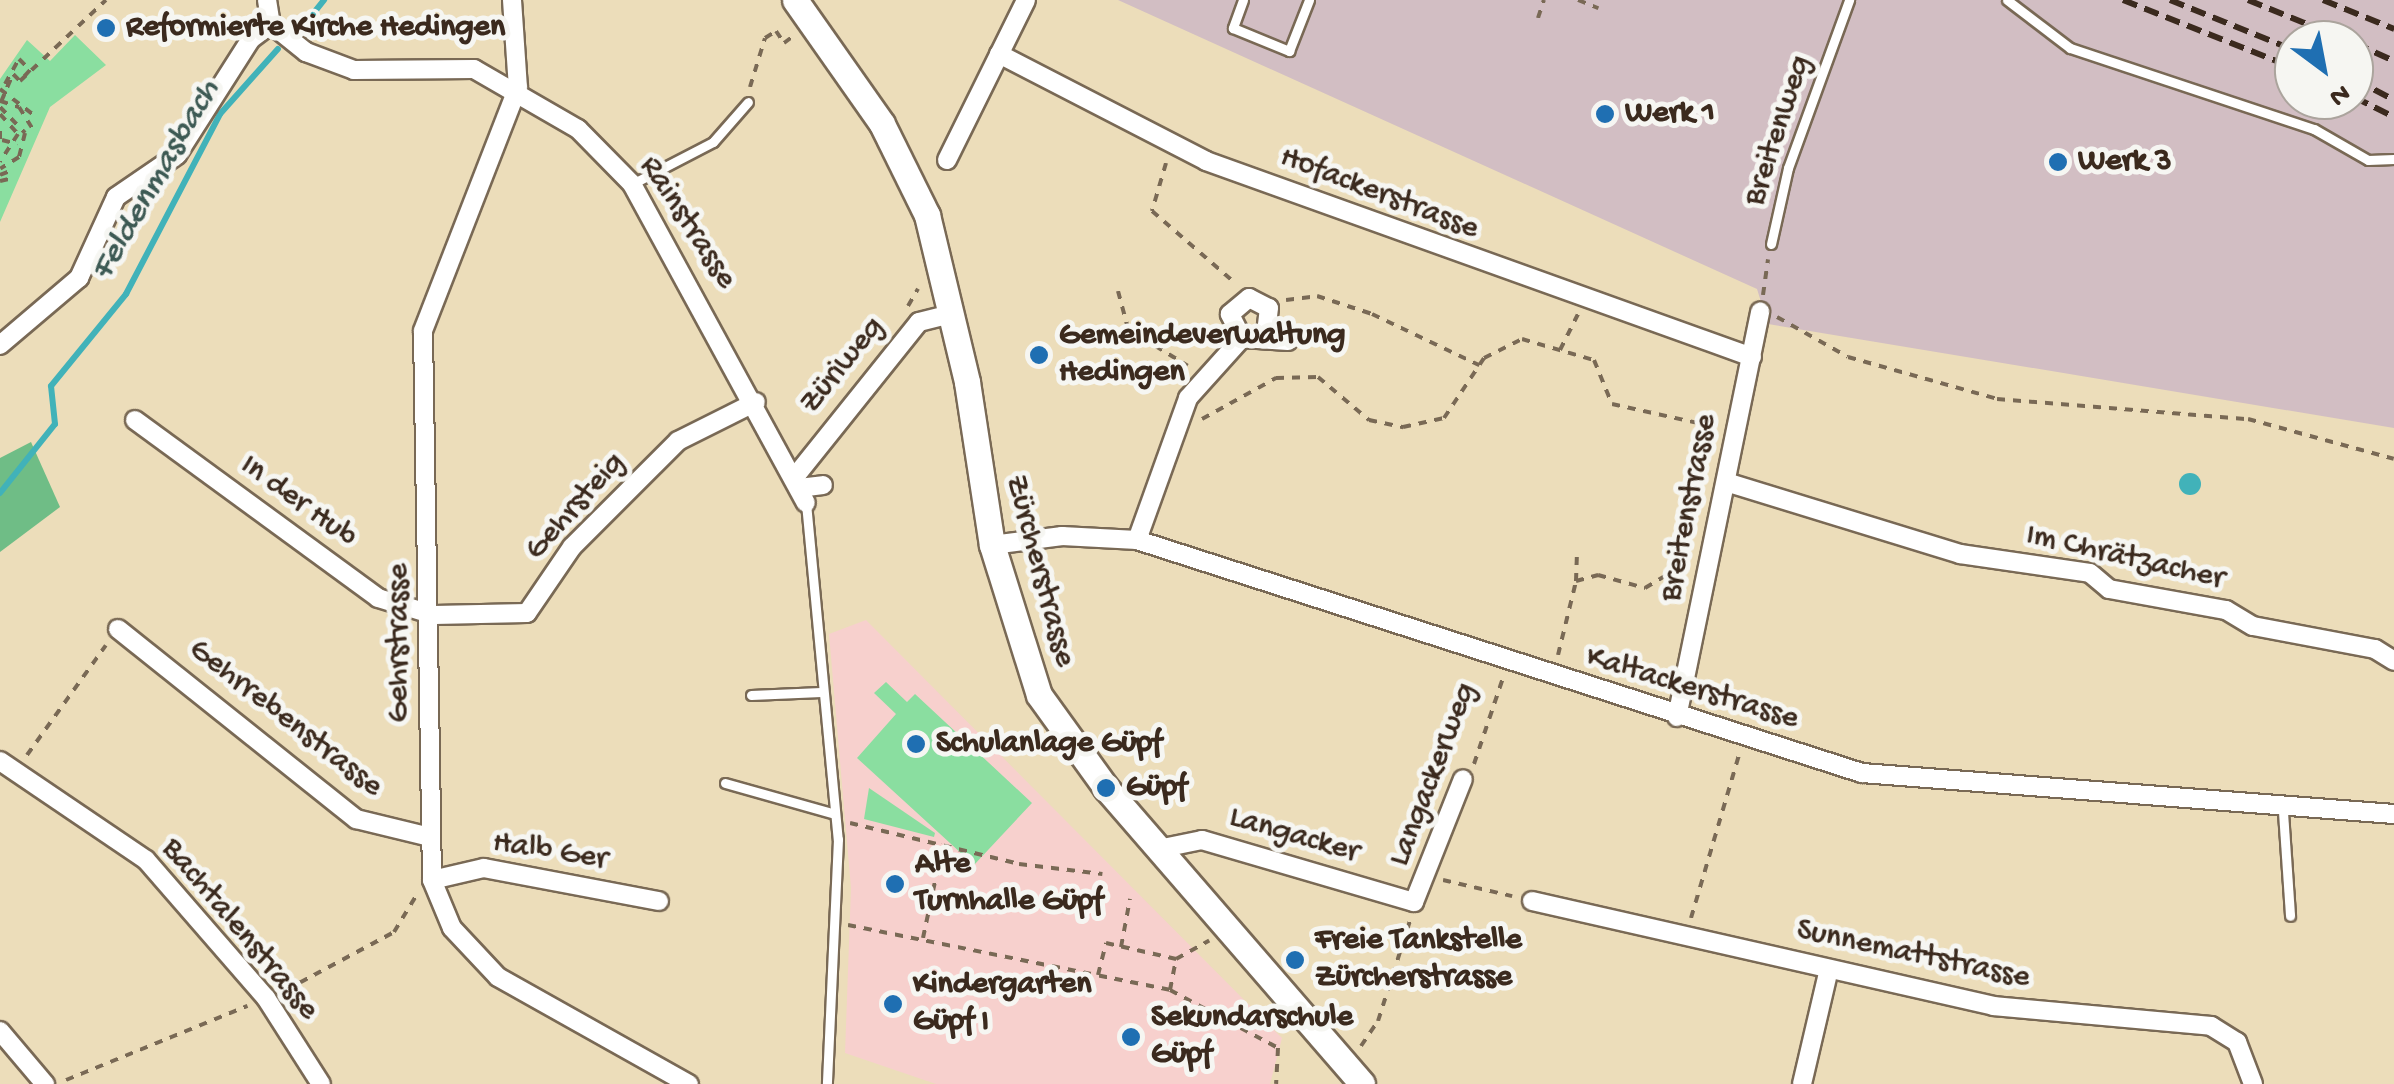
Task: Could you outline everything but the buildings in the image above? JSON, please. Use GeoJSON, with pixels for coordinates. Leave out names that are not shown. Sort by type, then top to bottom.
{"type":"FeatureCollection","features":[{"type":"Feature","properties":{"kind":"main road","name":"Zürcherstrasse"},"geometry":{"type":"LineString","coordinates":[[795,0],[908,171],[954,313],[992,545],[1039,695],[1158,849],[1362,1084]]}},
{"type":"Feature","properties":{"kind":"street"},"geometry":{"type":"LineString","coordinates":[[0,345],[79,278],[116,197],[177,155],[251,39],[271,24],[267,0]]}},
{"type":"Feature","properties":{"kind":"street"},"geometry":{"type":"LineString","coordinates":[[512,0],[518,87]]}},
{"type":"Feature","properties":{"kind":"street"},"geometry":{"type":"LineString","coordinates":[[948,160],[1024,1]]}},
{"type":"Feature","properties":{"kind":"street","name":"Rainstrasse"},"geometry":{"type":"LineString","coordinates":[[271,24],[306,52],[354,70],[474,69],[518,87],[632,184],[756,402],[799,490]]}},
{"type":"Feature","properties":{"kind":"street","name":"Hofackerstrasse"},"geometry":{"type":"LineString","coordinates":[[998,54],[1174,144],[1584,301],[1752,357]]}},
{"type":"Feature","properties":{"kind":"street","name":"Gehrstrasse"},"geometry":{"type":"LineString","coordinates":[[518,87],[446,253],[422,331],[434,615],[427,885],[452,928],[498,978],[689,1084]]}},
{"type":"Feature","properties":{"kind":"street"},"geometry":{"type":"LineString","coordinates":[[1242,338],[1230,314],[1244,299],[1264,303],[1266,333]]}},
{"type":"Feature","properties":{"kind":"street","name":"Breitenstrasse"},"geometry":{"type":"LineString","coordinates":[[1677,717],[1760,311]]}},
{"type":"Feature","properties":{"kind":"street","name":"Züriweg"},"geometry":{"type":"LineString","coordinates":[[799,490],[918,322],[954,313]]}},
{"type":"Feature","properties":{"kind":"street"},"geometry":{"type":"LineString","coordinates":[[1137,540],[1177,418],[1205,377],[1242,338],[1266,333],[1288,341]]}},
{"type":"Feature","properties":{"kind":"street","name":"Gehrsteig"},"geometry":{"type":"LineString","coordinates":[[434,615],[527,613],[572,547],[678,441],[756,402]]}},
{"type":"Feature","properties":{"kind":"street","name":"In der Hub"},"geometry":{"type":"LineString","coordinates":[[135,420],[378,598],[434,615]]}},
{"type":"Feature","properties":{"kind":"street","name":"Im Chrätzacher"},"geometry":{"type":"LineString","coordinates":[[1726,482],[1960,554],[2090,574],[2109,589],[2226,610],[2253,626],[2375,649],[2394,662]]}},
{"type":"Feature","properties":{"kind":"street"},"geometry":{"type":"LineString","coordinates":[[799,490],[823,485]]}},
{"type":"Feature","properties":{"kind":"street","name":"Kaltackerstrasse"},"geometry":{"type":"LineString","coordinates":[[992,545],[1062,536],[1137,540],[1677,717],[1862,773],[2283,812],[2394,814]]}},
{"type":"Feature","properties":{"kind":"street","name":"Gehrrebenstrasse"},"geometry":{"type":"LineString","coordinates":[[118,629],[356,819],[426,836]]}},
{"type":"Feature","properties":{"kind":"street","name":"Bachtalenstrasse"},"geometry":{"type":"LineString","coordinates":[[9,764],[146,860],[266,998],[322,1084]]}},
{"type":"Feature","properties":{"kind":"street","name":"Langackerweg"},"geometry":{"type":"LineString","coordinates":[[1414,902],[1428,876],[1463,779]]}},
{"type":"Feature","properties":{"kind":"street","name":"Langacker"},"geometry":{"type":"LineString","coordinates":[[1158,849],[1202,840],[1414,902]]}},
{"type":"Feature","properties":{"kind":"street","name":"Halb Ger"},"geometry":{"type":"LineString","coordinates":[[427,885],[484,868],[659,901]]}},
{"type":"Feature","properties":{"kind":"street","name":"Sunnemattstrasse"},"geometry":{"type":"LineString","coordinates":[[1532,901],[1993,1006],[2211,1026],[2246,1054],[2253,1084]]}},
{"type":"Feature","properties":{"kind":"street"},"geometry":{"type":"LineString","coordinates":[[1802,1084],[1829,969]]}},
{"type":"Feature","properties":{"kind":"street"},"geometry":{"type":"LineString","coordinates":[[0,1031],[45,1084]]}},
{"type":"Feature","properties":{"kind":"lane"},"geometry":{"type":"LineString","coordinates":[[1244,0],[1233,28],[1288,51],[1309,0]]}},
{"type":"Feature","properties":{"kind":"lane"},"geometry":{"type":"LineString","coordinates":[[1833,0],[1850,2]]}},
{"type":"Feature","properties":{"kind":"lane"},"geometry":{"type":"LineString","coordinates":[[2007,0],[2070,48],[2314,129],[2368,160],[2394,159]]}},
{"type":"Feature","properties":{"kind":"lane","name":"Breitenweg"},"geometry":{"type":"LineString","coordinates":[[1771,244],[1788,168],[1850,2]]}},
{"type":"Feature","properties":{"kind":"lane"},"geometry":{"type":"LineString","coordinates":[[632,184],[713,142],[748,102]]}},
{"type":"Feature","properties":{"kind":"lane"},"geometry":{"type":"LineString","coordinates":[[799,490],[835,817],[837,923],[828,1084]]}},
{"type":"Feature","properties":{"kind":"lane"},"geometry":{"type":"LineString","coordinates":[[751,695],[820,692]]}},
{"type":"Feature","properties":{"kind":"lane"},"geometry":{"type":"LineString","coordinates":[[725,783],[835,817]]}},
{"type":"Feature","properties":{"kind":"lane"},"geometry":{"type":"LineString","coordinates":[[2283,812],[2290,916]]}},
{"type":"Feature","properties":{"kind":"path"},"geometry":{"type":"LineString","coordinates":[[20,81],[106,0]]}},
{"type":"Feature","properties":{"kind":"path"},"geometry":{"type":"LineString","coordinates":[[1538,18],[1544,0]]}},
{"type":"Feature","properties":{"kind":"path"},"geometry":{"type":"LineString","coordinates":[[1578,0],[1598,8]]}},
{"type":"Feature","properties":{"kind":"path"},"geometry":{"type":"LineString","coordinates":[[748,102],[765,38]]}},
{"type":"Feature","properties":{"kind":"path"},"geometry":{"type":"LineString","coordinates":[[2,97],[19,59],[30,70],[20,81]]}},
{"type":"Feature","properties":{"kind":"path"},"geometry":{"type":"LineString","coordinates":[[2,97],[13,74],[20,81]]}},
{"type":"Feature","properties":{"kind":"path"},"geometry":{"type":"LineString","coordinates":[[2,97],[35,116]]}},
{"type":"Feature","properties":{"kind":"path"},"geometry":{"type":"LineString","coordinates":[[2,97],[32,128]]}},
{"type":"Feature","properties":{"kind":"path"},"geometry":{"type":"LineString","coordinates":[[0,172],[24,146],[21,120],[2,97]]}},
{"type":"Feature","properties":{"kind":"path"},"geometry":{"type":"LineString","coordinates":[[0,114],[14,125],[17,144],[0,172]]}},
{"type":"Feature","properties":{"kind":"path"},"geometry":{"type":"LineString","coordinates":[[0,132],[1,142],[24,146]]}},
{"type":"Feature","properties":{"kind":"path"},"geometry":{"type":"LineString","coordinates":[[1174,144],[1152,211],[1244,299]]}},
{"type":"Feature","properties":{"kind":"path"},"geometry":{"type":"LineString","coordinates":[[0,172],[12,170]]}},
{"type":"Feature","properties":{"kind":"path"},"geometry":{"type":"LineString","coordinates":[[0,172],[9,178]]}},
{"type":"Feature","properties":{"kind":"path","name":"Breitenweg"},"geometry":{"type":"LineString","coordinates":[[1765,280],[1771,244]]}},
{"type":"Feature","properties":{"kind":"path"},"geometry":{"type":"LineString","coordinates":[[899,316],[919,276]]}},
{"type":"Feature","properties":{"kind":"path"},"geometry":{"type":"LineString","coordinates":[[1118,291],[1128,329],[1205,377]]}},
{"type":"Feature","properties":{"kind":"path"},"geometry":{"type":"LineString","coordinates":[[1264,303],[1317,296],[1415,330],[1479,366]]}},
{"type":"Feature","properties":{"kind":"path"},"geometry":{"type":"LineString","coordinates":[[1560,350],[1584,301]]}},
{"type":"Feature","properties":{"kind":"path"},"geometry":{"type":"LineString","coordinates":[[1760,311],[1848,357],[1997,399],[2248,419],[2394,459]]}},
{"type":"Feature","properties":{"kind":"path"},"geometry":{"type":"LineString","coordinates":[[1177,418],[1215,420],[1276,378],[1318,378],[1369,420],[1403,426],[1444,418],[1479,366],[1522,339],[1594,360],[1612,404],[1716,427],[1738,419]]}},
{"type":"Feature","properties":{"kind":"path"},"geometry":{"type":"LineString","coordinates":[[1564,668],[1554,645],[1576,581],[1577,550]]}},
{"type":"Feature","properties":{"kind":"path"},"geometry":{"type":"LineString","coordinates":[[1576,581],[1598,575],[1644,588],[1695,552],[1712,554]]}},
{"type":"Feature","properties":{"kind":"path"},"geometry":{"type":"LineString","coordinates":[[9,764],[118,629]]}},
{"type":"Feature","properties":{"kind":"path","name":"Langackerweg"},"geometry":{"type":"LineString","coordinates":[[1463,779],[1507,668]]}},
{"type":"Feature","properties":{"kind":"path"},"geometry":{"type":"LineString","coordinates":[[1686,938],[1742,745]]}},
{"type":"Feature","properties":{"kind":"path"},"geometry":{"type":"LineString","coordinates":[[835,817],[943,844],[1102,874]]}},
{"type":"Feature","properties":{"kind":"path"},"geometry":{"type":"LineString","coordinates":[[923,939],[943,844]]}},
{"type":"Feature","properties":{"kind":"path"},"geometry":{"type":"LineString","coordinates":[[1428,876],[1532,901]]}},
{"type":"Feature","properties":{"kind":"path"},"geometry":{"type":"LineString","coordinates":[[277,994],[347,965],[394,932],[427,885]]}},
{"type":"Feature","properties":{"kind":"path"},"geometry":{"type":"LineString","coordinates":[[1121,946],[1130,899]]}},
{"type":"Feature","properties":{"kind":"path"},"geometry":{"type":"LineString","coordinates":[[1360,1047],[1378,1021],[1414,902]]}},
{"type":"Feature","properties":{"kind":"path"},"geometry":{"type":"LineString","coordinates":[[837,923],[1170,990],[1278,1048],[1276,1084]]}},
{"type":"Feature","properties":{"kind":"path"},"geometry":{"type":"LineString","coordinates":[[1098,974],[1106,943],[1176,959],[1206,943]]}},
{"type":"Feature","properties":{"kind":"path"},"geometry":{"type":"LineString","coordinates":[[1170,990],[1176,959]]}},
{"type":"Feature","properties":{"kind":"path"},"geometry":{"type":"LineString","coordinates":[[57,1084],[258,1001]]}},
{"type":"Feature","properties":{"kind":"shaded area"},"geometry":{"type":"Polygon","coordinates":[[[1118,0],[2394,0],[2394,428],[1768,324],[1757,289],[1118,0]]]}},
{"type":"Feature","properties":{"kind":"shaded area","name":"Schulanlage Güpf"},"geometry":{"type":"Polygon","coordinates":[[[866,620],[1282,1038],[1270,1084],[936,1084],[845,1053],[851,888],[829,634],[866,620]]]}},
{"type":"Feature","properties":{"kind":"green space"},"geometry":{"type":"Polygon","coordinates":[[[75,35],[106,65],[50,107],[0,222],[0,79],[27,40],[50,61],[75,35]]]}},
{"type":"Feature","properties":{"kind":"green space"},"geometry":{"type":"Polygon","coordinates":[[[31,442],[60,507],[0,552],[0,458],[31,442]]]}},
{"type":"Feature","properties":{"kind":"green space"},"geometry":{"type":"Polygon","coordinates":[[[886,682],[907,702],[915,694],[1032,803],[974,865],[857,758],[896,714],[874,693],[886,682]]]}},
{"type":"Feature","properties":{"kind":"green space"},"geometry":{"type":"Polygon","coordinates":[[[869,788],[935,833],[934,837],[864,819],[869,788]]]}},
{"type":"Feature","properties":{"kind":"water"},"geometry":{"type":"Polygon","coordinates":[[[2190,473],[2198,476],[2198,492],[2190,495],[2182,492],[2179,484],[2182,476],[2190,473]]]}},
{"type":"Feature","properties":{"kind":"waterway","name":"Feldenmasbach"},"geometry":{"type":"LineString","coordinates":[[296,35],[324,0]]}},
{"type":"Feature","properties":{"kind":"waterway","name":"Feldenmasbach"},"geometry":{"type":"LineString","coordinates":[[0,493],[55,424],[51,386],[126,294],[220,114],[278,49]]}},
{"type":"Feature","properties":{"kind":"railway"},"geometry":{"type":"LineString","coordinates":[[2123,0],[2274,60]]}},
{"type":"Feature","properties":{"kind":"railway"},"geometry":{"type":"LineString","coordinates":[[2170,0],[2274,42]]}},
{"type":"Feature","properties":{"kind":"railway"},"geometry":{"type":"LineString","coordinates":[[2248,0],[2297,20]]}},
{"type":"Feature","properties":{"kind":"railway"},"geometry":{"type":"LineString","coordinates":[[2323,0],[2394,29]]}},
{"type":"Feature","properties":{"kind":"railway"},"geometry":{"type":"LineString","coordinates":[[2374,52],[2394,61]]}},
{"type":"Feature","properties":{"kind":"railway"},"geometry":{"type":"LineString","coordinates":[[2374,90],[2394,100]]}},
{"type":"Feature","properties":{"kind":"railway"},"geometry":{"type":"LineString","coordinates":[[2374,107],[2394,117]]}},
{"type":"Feature","properties":{"kind":"place","name":"Reformierte Kirche Hedingen"},"geometry":{"type":"Point","coordinates":[106,28]}},
{"type":"Feature","properties":{"kind":"place","name":"Werk 1"},"geometry":{"type":"Point","coordinates":[1605,114]}},
{"type":"Feature","properties":{"kind":"place","name":"Werk 3"},"geometry":{"type":"Point","coordinates":[2058,162]}},
{"type":"Feature","properties":{"kind":"place","name":"Gemeindeverwaltung Hedingen"},"geometry":{"type":"Point","coordinates":[1039,355]}},
{"type":"Feature","properties":{"kind":"place","name":"Schulanlage Güpf"},"geometry":{"type":"Point","coordinates":[916,744]}},
{"type":"Feature","properties":{"kind":"place","name":"Güpf"},"geometry":{"type":"Point","coordinates":[1106,788]}},
{"type":"Feature","properties":{"kind":"place","name":"Alte Turnhalle Güpf"},"geometry":{"type":"Point","coordinates":[895,884]}},
{"type":"Feature","properties":{"kind":"place","name":"Freie Tankstelle Zürcherstrasse"},"geometry":{"type":"Point","coordinates":[1295,960]}},
{"type":"Feature","properties":{"kind":"place","name":"Kindergarten Güpf I"},"geometry":{"type":"Point","coordinates":[893,1004]}},
{"type":"Feature","properties":{"kind":"place","name":"Sekundarschule Güpf"},"geometry":{"type":"Point","coordinates":[1131,1037]}}]}
